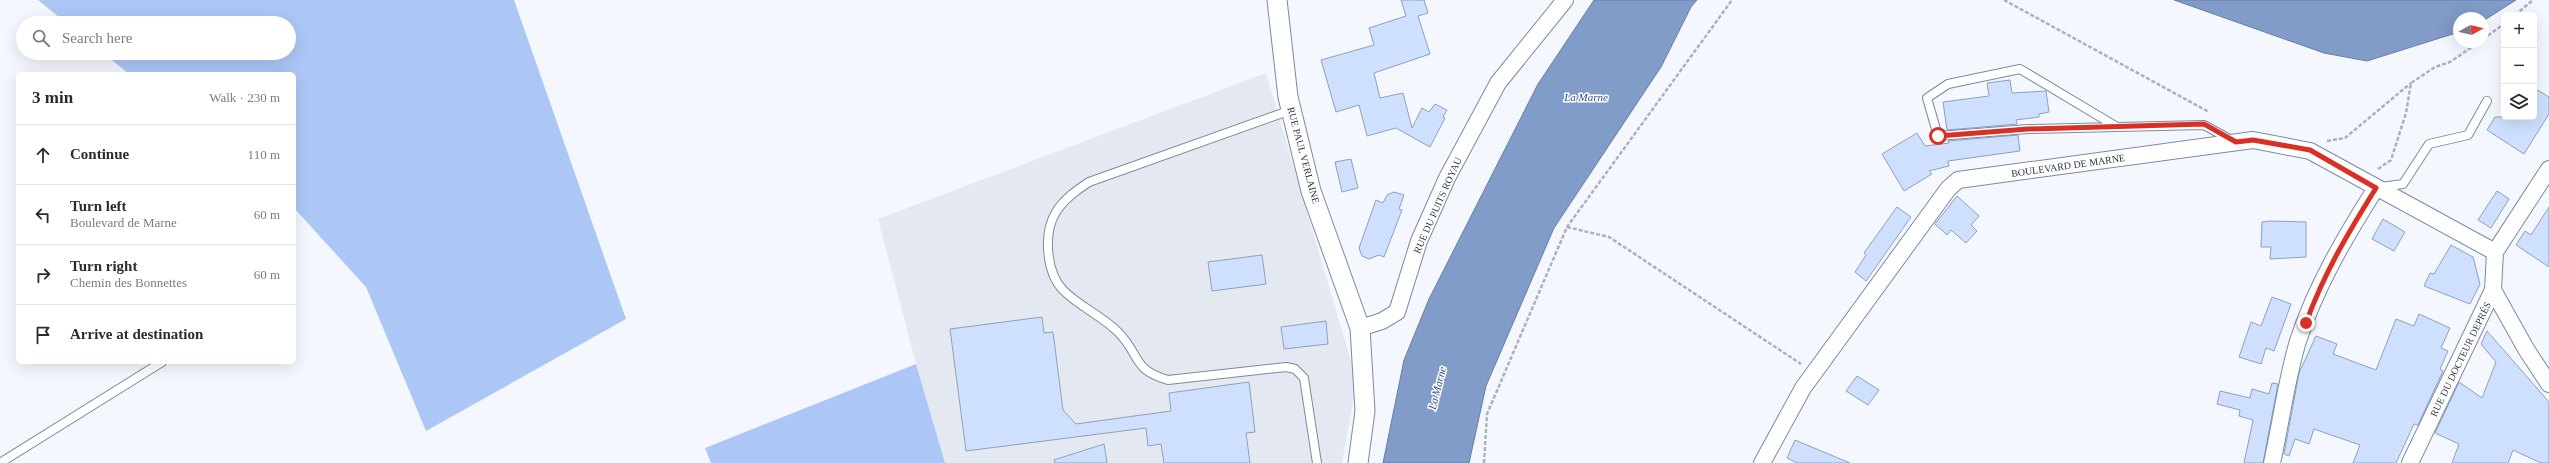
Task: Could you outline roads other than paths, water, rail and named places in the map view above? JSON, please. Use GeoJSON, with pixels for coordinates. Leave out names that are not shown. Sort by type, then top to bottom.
{"type":"FeatureCollection","features":[{"type":"Feature","properties":{"kind":"street","name":"RUE PAUL VERLAINE"},"geometry":{"type":"LineString","coordinates":[[1277,0],[1292,110],[1311,191],[1360,328]]}},
{"type":"Feature","properties":{"kind":"street","name":"RUE DU PUITS ROYAU"},"geometry":{"type":"LineString","coordinates":[[1360,328],[1382,321],[1397,312],[1419,241],[1447,178],[1498,83],[1565,0]]}},
{"type":"Feature","properties":{"kind":"street","name":"BOULEVARD DE MARNE"},"geometry":{"type":"LineString","coordinates":[[1762,463],[1803,388],[1948,189],[1958,180],[2253,140],[2310,150],[2495,252]]}},
{"type":"Feature","properties":{"kind":"street"},"geometry":{"type":"LineString","coordinates":[[2495,252],[2549,168]]}},
{"type":"Feature","properties":{"kind":"street"},"geometry":{"type":"LineString","coordinates":[[2272,463],[2298,340],[2319,287],[2372,185]]}},
{"type":"Feature","properties":{"kind":"street","name":"RUE DU DOCTEUR DEPRÉS"},"geometry":{"type":"LineString","coordinates":[[2410,463],[2493,290],[2495,252]]}},
{"type":"Feature","properties":{"kind":"street"},"geometry":{"type":"LineString","coordinates":[[2493,290],[2526,349],[2549,384]]}},
{"type":"Feature","properties":{"kind":"street"},"geometry":{"type":"LineString","coordinates":[[1358,463],[1366,411],[1360,328]]}},
{"type":"Feature","properties":{"kind":"lane"},"geometry":{"type":"LineString","coordinates":[[2117,126],[2020,69],[1948,84],[1927,98],[1938,136],[2117,126],[2204,124],[2236,142]]}},
{"type":"Feature","properties":{"kind":"lane"},"geometry":{"type":"LineString","coordinates":[[2372,185],[2403,184],[2429,144],[2468,135],[2487,101]]}},
{"type":"Feature","properties":{"kind":"lane"},"geometry":{"type":"LineString","coordinates":[[1292,110],[1089,182],[1072,194],[1056,212],[1049,231],[1049,257],[1052,271],[1062,289],[1085,310],[1117,331],[1125,340],[1135,358],[1145,371],[1152,376],[1168,380],[1286,367],[1295,369],[1304,378],[1317,463]]}},
{"type":"Feature","properties":{"kind":"lane"},"geometry":{"type":"LineString","coordinates":[[0,463],[159,364]]}},
{"type":"Feature","properties":{"kind":"water","name":"La Marne"},"geometry":{"type":"Polygon","coordinates":[[[1594,0],[1697,0],[1691,7],[1661,67],[1554,228],[1486,386],[1469,463],[1383,463],[1404,360],[1429,299],[1538,84],[1594,0]]]}},
{"type":"Feature","properties":{"kind":"water"},"geometry":{"type":"Polygon","coordinates":[[[2174,0],[2516,0],[2489,17],[2489,12],[2453,12],[2453,34],[2367,61],[2324,53],[2174,0]]]}}]}
